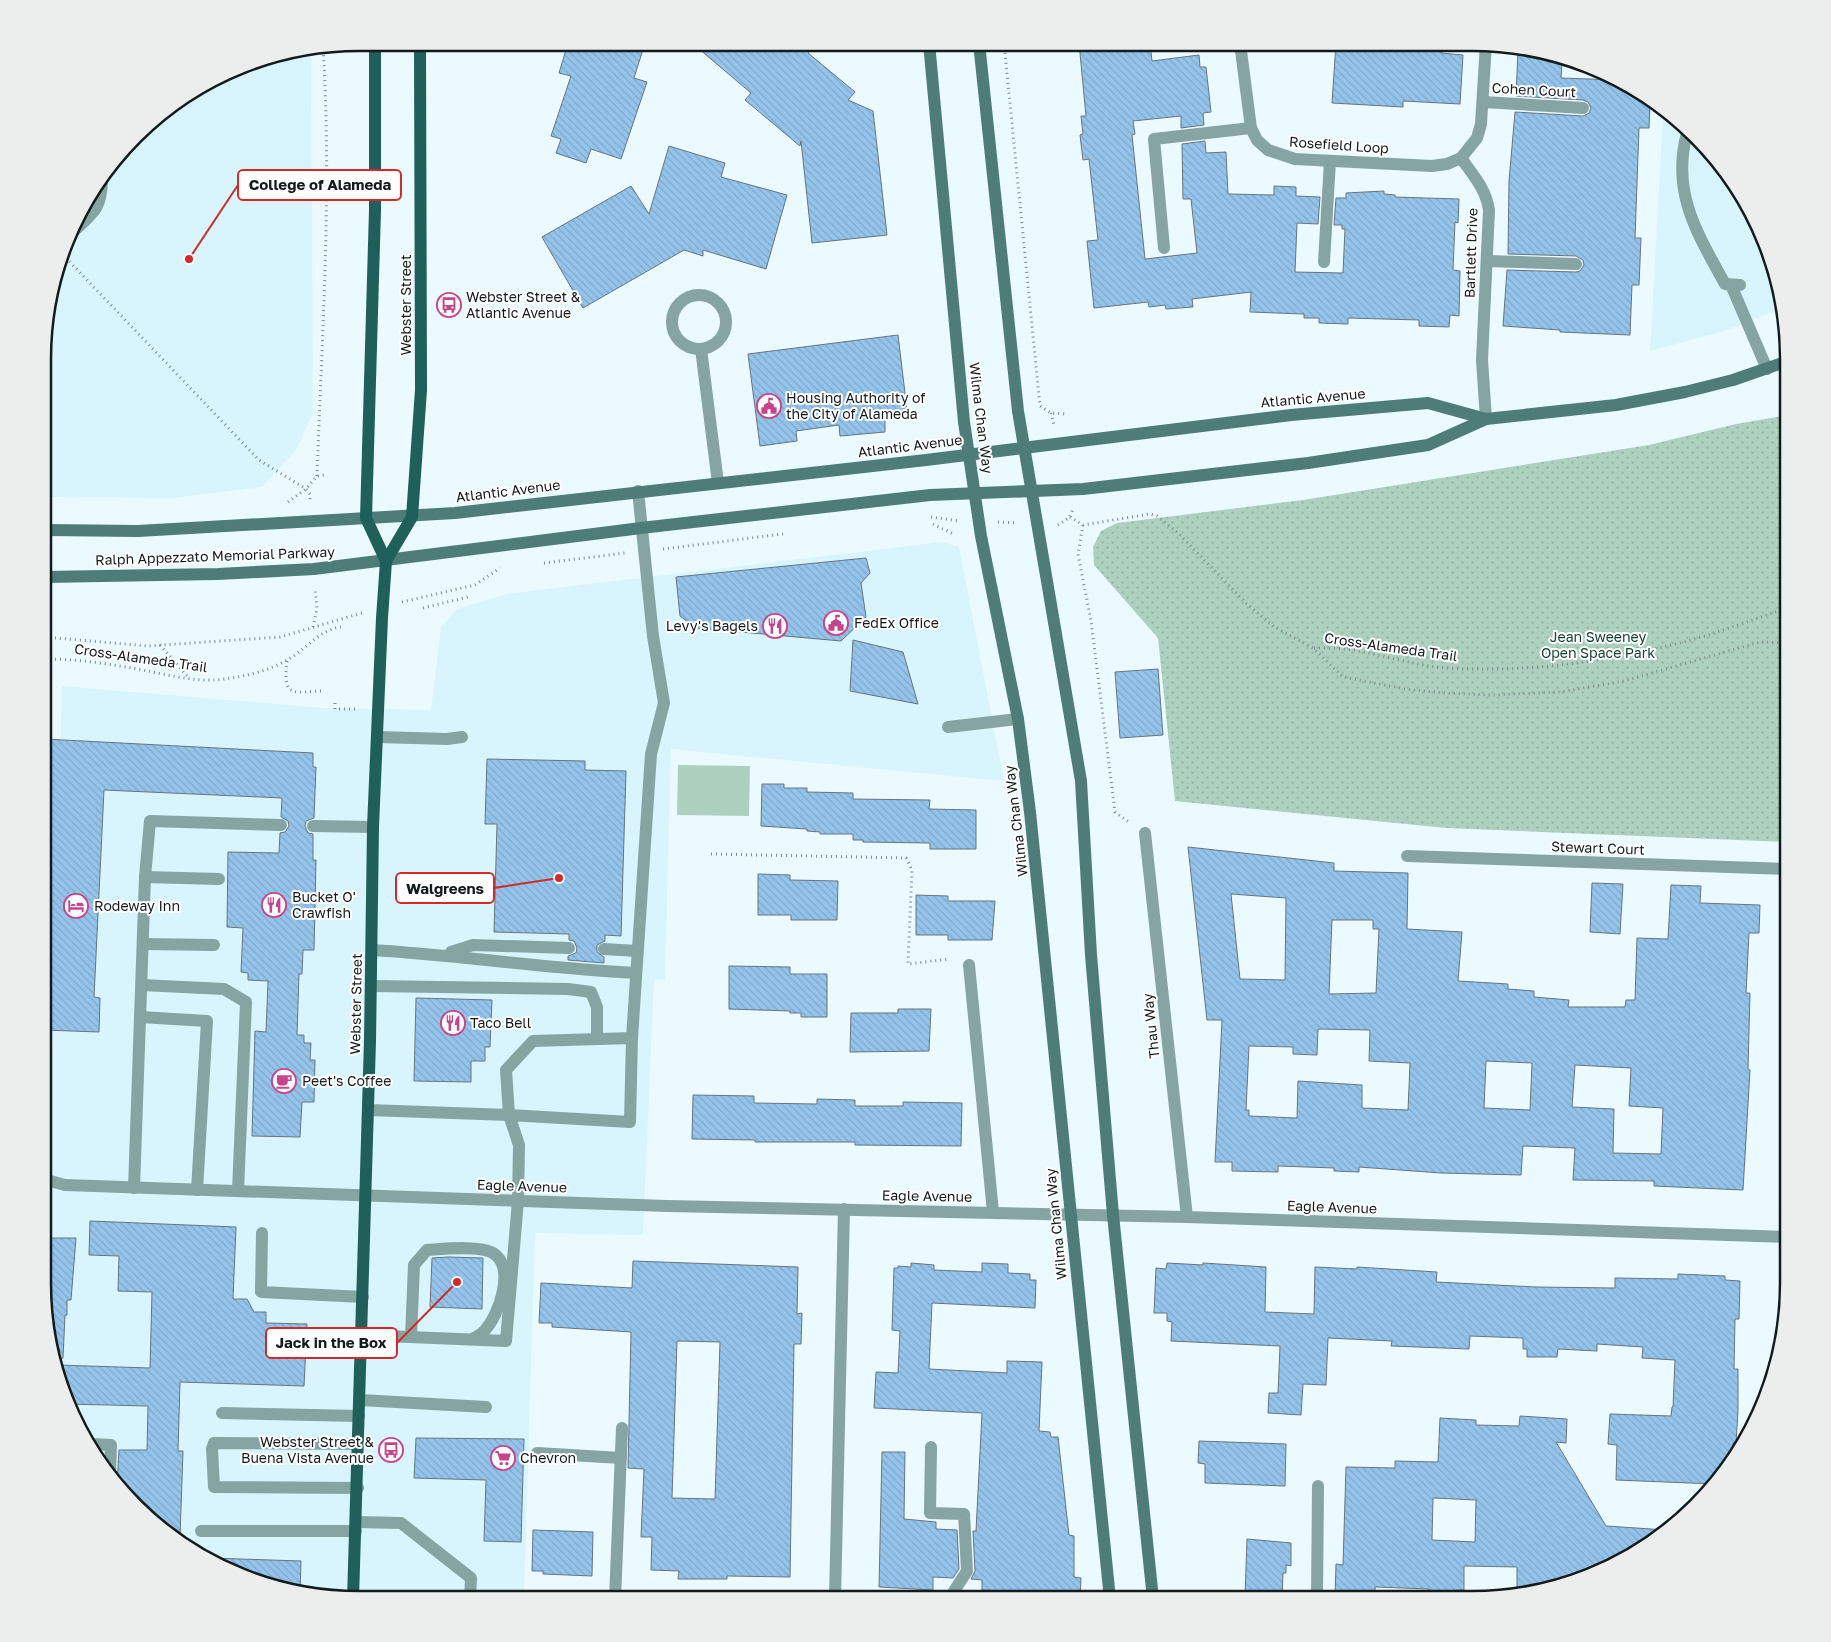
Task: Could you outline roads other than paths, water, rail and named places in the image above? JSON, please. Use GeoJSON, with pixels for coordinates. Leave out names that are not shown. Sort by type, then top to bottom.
{"type":"FeatureCollection","features":[{"type":"Feature","properties":{"kind":"main road","name":"Webster Street"},"geometry":{"type":"LineString","coordinates":[[375,51],[376,210],[366,518],[386,561]]}},
{"type":"Feature","properties":{"kind":"main road","name":"Webster Street"},"geometry":{"type":"LineString","coordinates":[[353,1591],[366,1196],[373,827],[386,561],[412,516],[421,390],[420,51]]}},
{"type":"Feature","properties":{"kind":"street","name":"Wilma Chan Way"},"geometry":{"type":"LineString","coordinates":[[930,51],[964,422],[979,522],[1018,719],[1036,861],[1109,1591]]}},
{"type":"Feature","properties":{"kind":"street"},"geometry":{"type":"LineString","coordinates":[[980,51],[1017,401],[1081,781],[1091,955],[1113,1215],[1152,1591]]}},
{"type":"Feature","properties":{"kind":"street","name":"Rosefield Loop"},"geometry":{"type":"LineString","coordinates":[[1241,51],[1251,128],[1257,140],[1268,150],[1281,156],[1295,159],[1432,166],[1447,164],[1461,158]]}},
{"type":"Feature","properties":{"kind":"street"},"geometry":{"type":"LineString","coordinates":[[1461,158],[1477,138],[1481,124],[1486,52]]}},
{"type":"Feature","properties":{"kind":"street","name":"Cohen Court"},"geometry":{"type":"LineString","coordinates":[[1483,102],[1583,108]]}},
{"type":"Feature","properties":{"kind":"street"},"geometry":{"type":"LineString","coordinates":[[1164,248],[1154,139],[1251,128]]}},
{"type":"Feature","properties":{"kind":"street"},"geometry":{"type":"LineString","coordinates":[[1686,137],[1682,154],[1683,194],[1697,233],[1725,284],[1736,285],[1767,369]]}},
{"type":"Feature","properties":{"kind":"street","name":"Bartlett Drive"},"geometry":{"type":"LineString","coordinates":[[1461,158],[1481,185],[1487,198],[1489,210],[1482,360],[1486,419]]}},
{"type":"Feature","properties":{"kind":"street"},"geometry":{"type":"LineString","coordinates":[[1324,262],[1330,161]]}},
{"type":"Feature","properties":{"kind":"street"},"geometry":{"type":"LineString","coordinates":[[82,224],[97,211],[101,191]]}},
{"type":"Feature","properties":{"kind":"street"},"geometry":{"type":"LineString","coordinates":[[1487,261],[1576,264]]}},
{"type":"Feature","properties":{"kind":"street"},"geometry":{"type":"LineString","coordinates":[[697,295],[707,296],[717,301],[723,310],[726,320],[725,330],[720,340],[712,346],[701,349],[691,348],[682,343],[675,334],[672,324],[673,314],[678,304],[686,298],[697,295]]}},
{"type":"Feature","properties":{"kind":"street"},"geometry":{"type":"LineString","coordinates":[[701,349],[718,484]]}},
{"type":"Feature","properties":{"kind":"street","name":"Atlantic Avenue"},"geometry":{"type":"LineString","coordinates":[[386,561],[641,528],[930,495],[1083,489],[1308,463],[1428,445],[1486,419],[1635,402],[1685,392],[1780,364]]}},
{"type":"Feature","properties":{"kind":"street","name":"Atlantic Avenue"},"geometry":{"type":"LineString","coordinates":[[366,518],[412,516],[718,484],[1291,415],[1428,403],[1486,419]]}},
{"type":"Feature","properties":{"kind":"street"},"geometry":{"type":"LineString","coordinates":[[368,1110],[509,1114],[630,1122],[632,1038],[651,754],[664,704],[641,528],[638,491]]}},
{"type":"Feature","properties":{"kind":"street","name":"Ralph Appezzato Memorial Parkway"},"geometry":{"type":"LineString","coordinates":[[51,530],[138,531],[366,518]]}},
{"type":"Feature","properties":{"kind":"street","name":"Ralph Appezzato Memorial Parkway"},"geometry":{"type":"LineString","coordinates":[[51,576],[218,574],[314,569],[386,561]]}},
{"type":"Feature","properties":{"kind":"street"},"geometry":{"type":"LineString","coordinates":[[948,727],[1018,719]]}},
{"type":"Feature","properties":{"kind":"street"},"geometry":{"type":"LineString","coordinates":[[378,738],[447,739],[462,737]]}},
{"type":"Feature","properties":{"kind":"street"},"geometry":{"type":"LineString","coordinates":[[134,1188],[145,877],[150,821],[281,825]]}},
{"type":"Feature","properties":{"kind":"street"},"geometry":{"type":"LineString","coordinates":[[313,826],[373,827]]}},
{"type":"Feature","properties":{"kind":"street","name":"Thau Way"},"geometry":{"type":"LineString","coordinates":[[1145,833],[1187,1216]]}},
{"type":"Feature","properties":{"kind":"street","name":"Stewart Court"},"geometry":{"type":"LineString","coordinates":[[1407,856],[1780,870]]}},
{"type":"Feature","properties":{"kind":"street"},"geometry":{"type":"LineString","coordinates":[[145,877],[219,879]]}},
{"type":"Feature","properties":{"kind":"street"},"geometry":{"type":"LineString","coordinates":[[143,944],[214,946]]}},
{"type":"Feature","properties":{"kind":"street"},"geometry":{"type":"LineString","coordinates":[[446,954],[473,945],[569,948]]}},
{"type":"Feature","properties":{"kind":"street"},"geometry":{"type":"LineString","coordinates":[[372,950],[446,954],[588,971],[636,973]]}},
{"type":"Feature","properties":{"kind":"street"},"geometry":{"type":"LineString","coordinates":[[604,950],[637,951]]}},
{"type":"Feature","properties":{"kind":"street"},"geometry":{"type":"LineString","coordinates":[[969,965],[993,1212]]}},
{"type":"Feature","properties":{"kind":"street"},"geometry":{"type":"LineString","coordinates":[[142,985],[224,989],[246,1002],[238,1192]]}},
{"type":"Feature","properties":{"kind":"street"},"geometry":{"type":"LineString","coordinates":[[371,986],[568,989],[591,992],[597,1007],[597,1039]]}},
{"type":"Feature","properties":{"kind":"street"},"geometry":{"type":"LineString","coordinates":[[140,1018],[207,1021],[197,1190]]}},
{"type":"Feature","properties":{"kind":"street"},"geometry":{"type":"LineString","coordinates":[[362,1335],[506,1341],[518,1201],[518,1145],[509,1114],[506,1070],[533,1041],[632,1038]]}},
{"type":"Feature","properties":{"kind":"street","name":"Eagle Avenue"},"geometry":{"type":"LineString","coordinates":[[51,1181],[65,1185],[134,1188],[518,1201],[1187,1216],[1780,1237]]}},
{"type":"Feature","properties":{"kind":"street"},"geometry":{"type":"LineString","coordinates":[[835,1591],[844,1209]]}},
{"type":"Feature","properties":{"kind":"street"},"geometry":{"type":"LineString","coordinates":[[262,1233],[261,1292],[363,1297]]}},
{"type":"Feature","properties":{"kind":"street"},"geometry":{"type":"LineString","coordinates":[[411,1337],[414,1265],[427,1250],[474,1249],[493,1253],[504,1266],[505,1284],[497,1308],[485,1330],[472,1340]]}},
{"type":"Feature","properties":{"kind":"street"},"geometry":{"type":"LineString","coordinates":[[360,1400],[486,1407]]}},
{"type":"Feature","properties":{"kind":"street"},"geometry":{"type":"LineString","coordinates":[[222,1413],[360,1416]]}},
{"type":"Feature","properties":{"kind":"street"},"geometry":{"type":"LineString","coordinates":[[615,1591],[622,1428]]}},
{"type":"Feature","properties":{"kind":"street"},"geometry":{"type":"LineString","coordinates":[[358,1488],[214,1487],[212,1449],[214,1443],[359,1444]]}},
{"type":"Feature","properties":{"kind":"street"},"geometry":{"type":"LineString","coordinates":[[97,1444],[111,1445],[110,1464]]}},
{"type":"Feature","properties":{"kind":"street"},"geometry":{"type":"LineString","coordinates":[[931,1447],[930,1513],[964,1514],[967,1571],[954,1591]]}},
{"type":"Feature","properties":{"kind":"street"},"geometry":{"type":"LineString","coordinates":[[537,1453],[621,1458]]}},
{"type":"Feature","properties":{"kind":"street"},"geometry":{"type":"LineString","coordinates":[[1316,1591],[1318,1486]]}},
{"type":"Feature","properties":{"kind":"street"},"geometry":{"type":"LineString","coordinates":[[201,1531],[401,1523],[471,1578],[470,1591]]}},
{"type":"Feature","properties":{"kind":"place","name":"College of Alameda"},"geometry":{"type":"Point","coordinates":[189,259]}},
{"type":"Feature","properties":{"kind":"place","name":"Webster Street & Atlantic Avenue"},"geometry":{"type":"Point","coordinates":[449,305]}},
{"type":"Feature","properties":{"kind":"place","name":"Housing Authority of the City of Alameda"},"geometry":{"type":"Point","coordinates":[769,406]}},
{"type":"Feature","properties":{"kind":"place","name":"FedEx Office"},"geometry":{"type":"Point","coordinates":[836,623]}},
{"type":"Feature","properties":{"kind":"place","name":"Levy's Bagels"},"geometry":{"type":"Point","coordinates":[775,626]}},
{"type":"Feature","properties":{"kind":"place","name":"Walgreens"},"geometry":{"type":"Point","coordinates":[559,878]}},
{"type":"Feature","properties":{"kind":"place","name":"Bucket O' Crawfish"},"geometry":{"type":"Point","coordinates":[274,905]}},
{"type":"Feature","properties":{"kind":"place","name":"Rodeway Inn"},"geometry":{"type":"Point","coordinates":[76,906]}},
{"type":"Feature","properties":{"kind":"place","name":"Taco Bell"},"geometry":{"type":"Point","coordinates":[453,1023]}},
{"type":"Feature","properties":{"kind":"place","name":"Peet's Coffee"},"geometry":{"type":"Point","coordinates":[284,1081]}},
{"type":"Feature","properties":{"kind":"place","name":"Jack in the Box"},"geometry":{"type":"Point","coordinates":[457,1282]}},
{"type":"Feature","properties":{"kind":"place","name":"Webster Street & Buena Vista Avenue"},"geometry":{"type":"Point","coordinates":[391,1450]}},
{"type":"Feature","properties":{"kind":"place","name":"Chevron"},"geometry":{"type":"Point","coordinates":[503,1458]}},
{"type":"Feature","properties":{"kind":"park label","name":"Jean Sweeney Open Space Park"},"geometry":{"type":"Point","coordinates":[1598,646]}}]}
